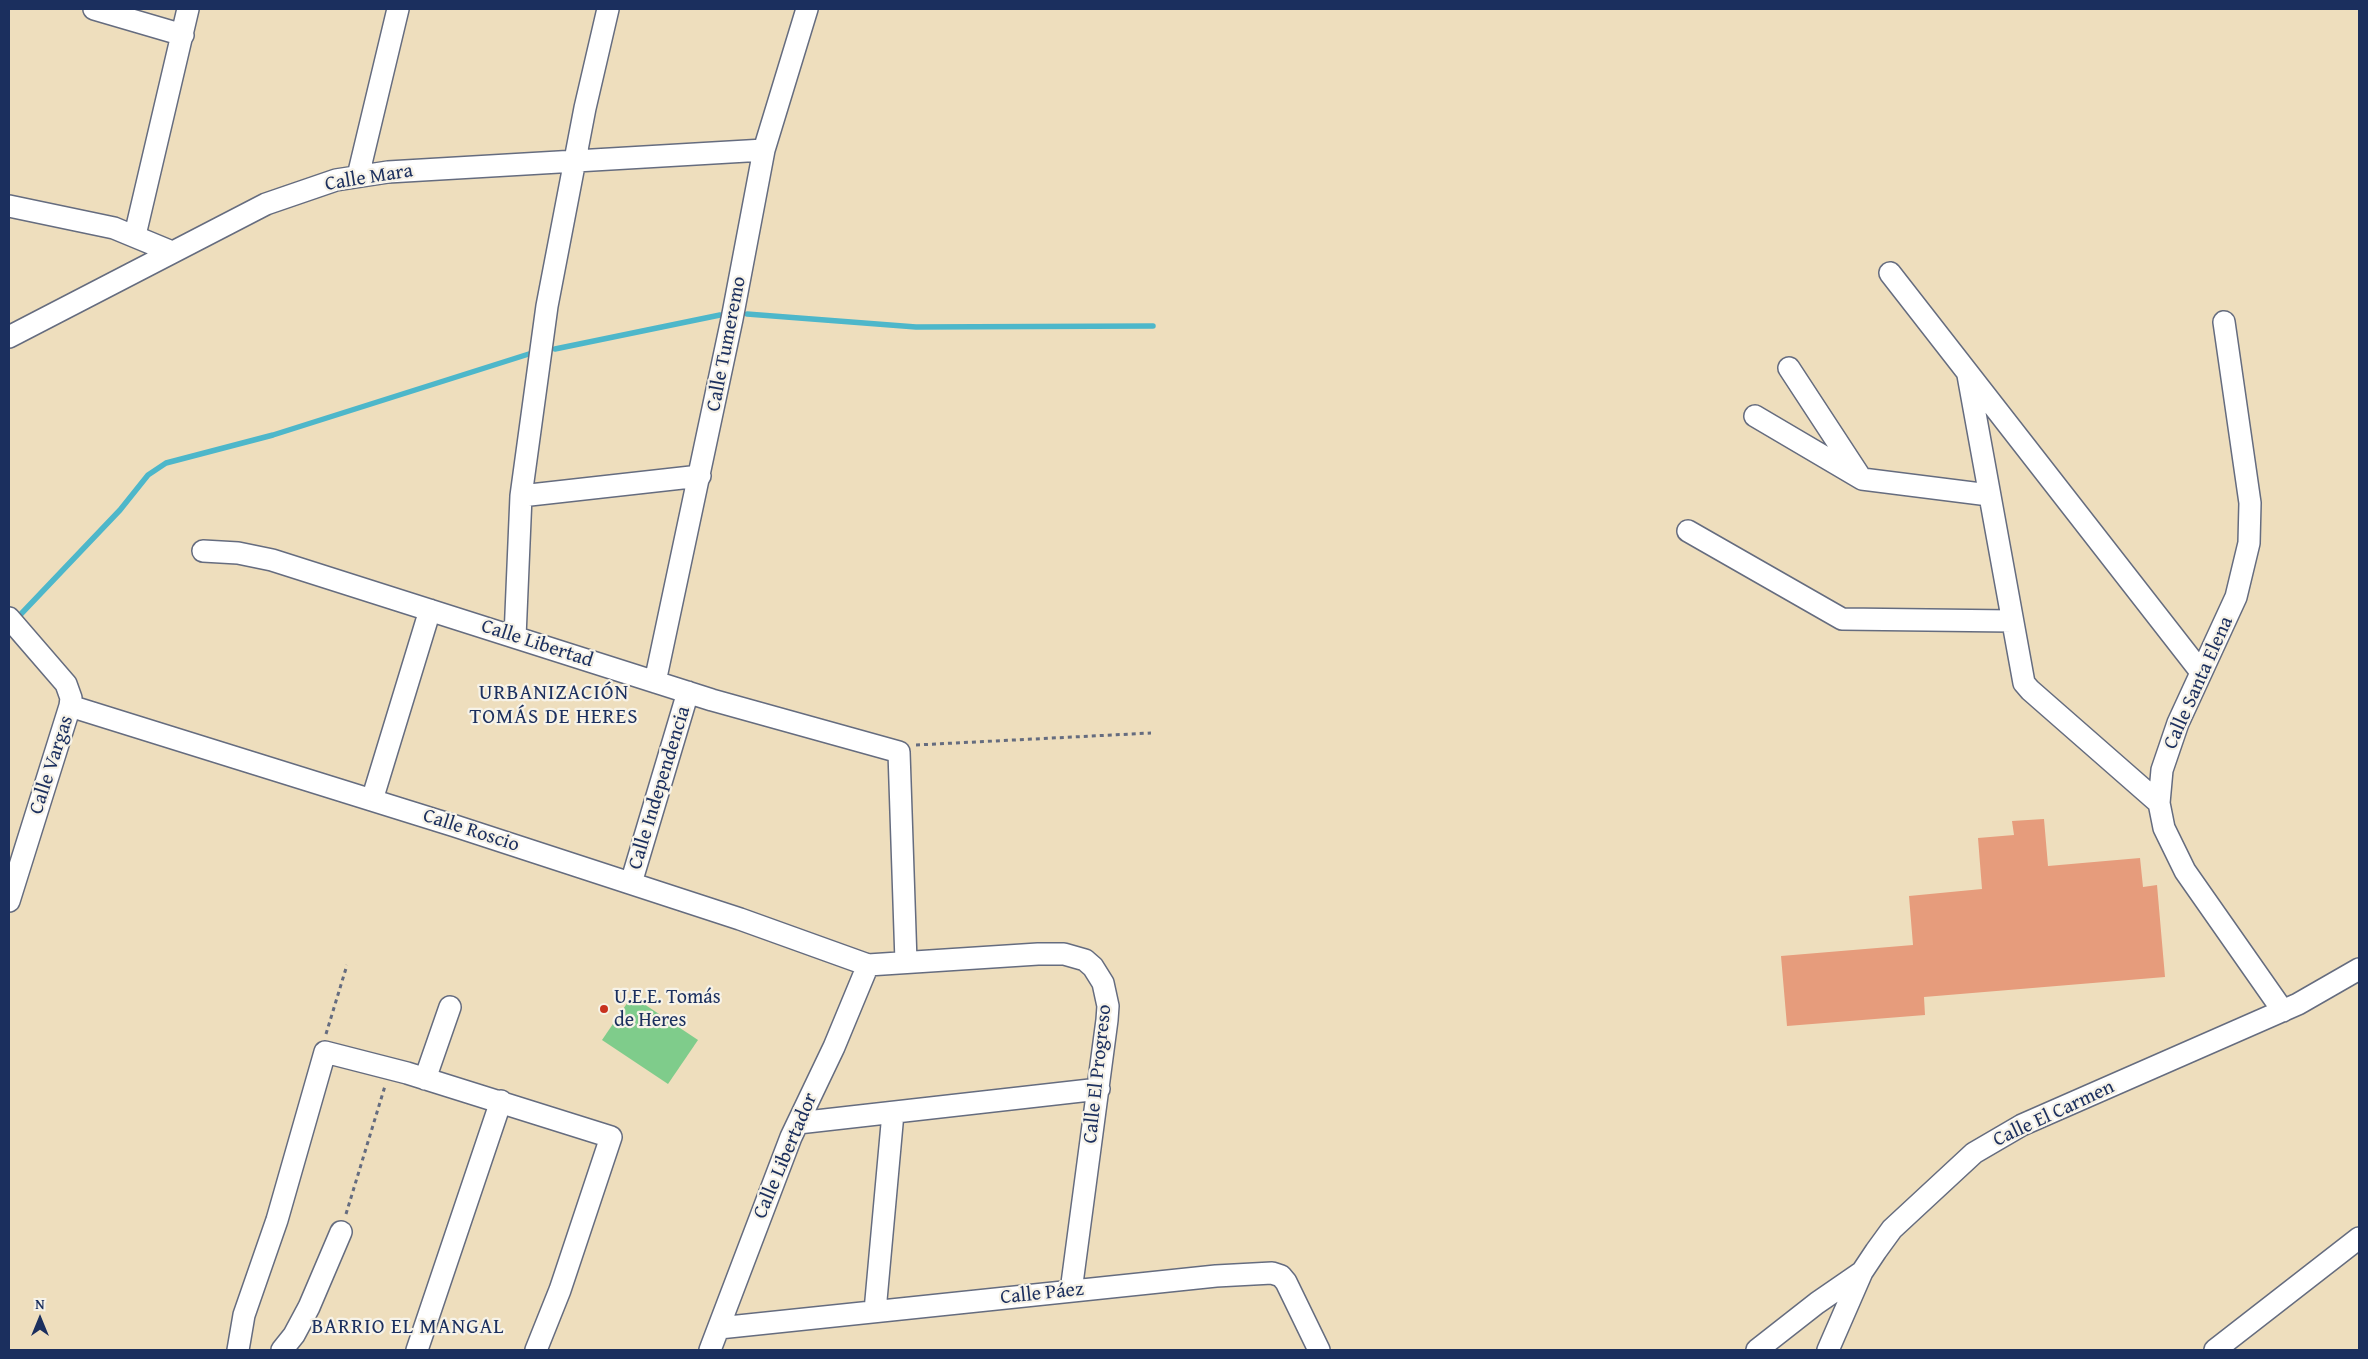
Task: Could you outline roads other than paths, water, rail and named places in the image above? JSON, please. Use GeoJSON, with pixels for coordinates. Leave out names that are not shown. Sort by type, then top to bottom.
{"type":"FeatureCollection","features":[{"type":"Feature","properties":{"kind":"street"},"geometry":{"type":"LineString","coordinates":[[94,9],[182,35]]}},
{"type":"Feature","properties":{"kind":"street"},"geometry":{"type":"LineString","coordinates":[[135,235],[188,9]]}},
{"type":"Feature","properties":{"kind":"street"},"geometry":{"type":"LineString","coordinates":[[358,176],[398,9]]}},
{"type":"Feature","properties":{"kind":"street"},"geometry":{"type":"LineString","coordinates":[[515,637],[521,496],[548,306],[575,161],[608,9]]}},
{"type":"Feature","properties":{"kind":"street","name":"Calle Tumeremo"},"geometry":{"type":"LineString","coordinates":[[656,682],[700,476],[764,150],[807,9]]}},
{"type":"Feature","properties":{"kind":"street","name":"Calle Mara"},"geometry":{"type":"LineString","coordinates":[[9,337],[266,204],[311,188],[358,176],[388,172],[764,150]]}},
{"type":"Feature","properties":{"kind":"street"},"geometry":{"type":"LineString","coordinates":[[9,206],[90,222],[135,235],[172,252]]}},
{"type":"Feature","properties":{"kind":"street"},"geometry":{"type":"LineString","coordinates":[[1890,274],[2201,672]]}},
{"type":"Feature","properties":{"kind":"street","name":"Calle Santa Elena"},"geometry":{"type":"LineString","coordinates":[[2224,322],[2246,472],[2251,523],[2249,543],[2236,597],[2178,723],[2162,770],[2159,803],[2164,828],[2185,871],[2283,1011]]}},
{"type":"Feature","properties":{"kind":"street"},"geometry":{"type":"LineString","coordinates":[[1789,368],[1862,479]]}},
{"type":"Feature","properties":{"kind":"street"},"geometry":{"type":"LineString","coordinates":[[1967,372],[2012,621],[2026,686],[2159,803]]}},
{"type":"Feature","properties":{"kind":"street"},"geometry":{"type":"LineString","coordinates":[[1755,416],[1862,479],[1989,495]]}},
{"type":"Feature","properties":{"kind":"street"},"geometry":{"type":"LineString","coordinates":[[521,496],[700,476]]}},
{"type":"Feature","properties":{"kind":"street"},"geometry":{"type":"LineString","coordinates":[[1688,531],[1842,619],[2012,621]]}},
{"type":"Feature","properties":{"kind":"street","name":"Calle Libertad"},"geometry":{"type":"LineString","coordinates":[[203,552],[238,553],[272,560],[688,692],[899,752],[906,962]]}},
{"type":"Feature","properties":{"kind":"street"},"geometry":{"type":"LineString","coordinates":[[372,800],[430,610]]}},
{"type":"Feature","properties":{"kind":"street","name":"Calle Vargas"},"geometry":{"type":"LineString","coordinates":[[9,618],[66,684],[71,698],[9,901]]}},
{"type":"Feature","properties":{"kind":"street","name":"Calle Independencia"},"geometry":{"type":"LineString","coordinates":[[631,884],[688,692]]}},
{"type":"Feature","properties":{"kind":"street","name":"Calle Roscio"},"geometry":{"type":"LineString","coordinates":[[70,706],[372,800],[631,884],[868,964]]}},
{"type":"Feature","properties":{"kind":"street","name":"Calle El Progreso"},"geometry":{"type":"LineString","coordinates":[[868,964],[1064,954],[1085,960],[1099,974],[1106,993],[1108,1006],[1099,1089],[1071,1291]]}},
{"type":"Feature","properties":{"kind":"street","name":"Calle Libertador"},"geometry":{"type":"LineString","coordinates":[[710,1350],[775,1178],[868,964]]}},
{"type":"Feature","properties":{"kind":"street","name":"Calle El Carmen"},"geometry":{"type":"LineString","coordinates":[[1828,1350],[1862,1272],[1892,1229],[1974,1153],[2022,1125],[2283,1011],[2359,969]]}},
{"type":"Feature","properties":{"kind":"street"},"geometry":{"type":"LineString","coordinates":[[425,1078],[450,1007]]}},
{"type":"Feature","properties":{"kind":"street"},"geometry":{"type":"LineString","coordinates":[[238,1350],[244,1315],[277,1220],[325,1052],[425,1078],[611,1137],[560,1290],[536,1350]]}},
{"type":"Feature","properties":{"kind":"street"},"geometry":{"type":"LineString","coordinates":[[798,1123],[1099,1089]]}},
{"type":"Feature","properties":{"kind":"street"},"geometry":{"type":"LineString","coordinates":[[417,1350],[501,1102]]}},
{"type":"Feature","properties":{"kind":"street"},"geometry":{"type":"LineString","coordinates":[[875,1312],[892,1113]]}},
{"type":"Feature","properties":{"kind":"street"},"geometry":{"type":"LineString","coordinates":[[282,1350],[294,1335],[309,1307],[341,1232]]}},
{"type":"Feature","properties":{"kind":"street"},"geometry":{"type":"LineString","coordinates":[[2215,1350],[2359,1238]]}},
{"type":"Feature","properties":{"kind":"street"},"geometry":{"type":"LineString","coordinates":[[1757,1350],[1831,1293],[1862,1272]]}},
{"type":"Feature","properties":{"kind":"street","name":"Calle Páez"},"geometry":{"type":"LineString","coordinates":[[719,1328],[1216,1276],[1272,1273],[1286,1282],[1319,1350]]}},
{"type":"Feature","properties":{"kind":"waterway"},"geometry":{"type":"LineString","coordinates":[[747,314],[916,327],[1153,326]]}},
{"type":"Feature","properties":{"kind":"waterway"},"geometry":{"type":"LineString","coordinates":[[555,349],[720,315]]}},
{"type":"Feature","properties":{"kind":"waterway"},"geometry":{"type":"LineString","coordinates":[[21,614],[120,510],[148,475],[166,463],[273,435],[532,353]]}},
{"type":"Feature","properties":{"kind":"place","name":"U.E.E. Tomás de Heres"},"geometry":{"type":"Point","coordinates":[604,1009]}},
{"type":"Feature","properties":{"kind":"district","name":"URBANIZACIÓN TOMÁS DE HERES"},"geometry":{"type":"Point","coordinates":[554,706]}},
{"type":"Feature","properties":{"kind":"district","name":"BARRIO EL MANGAL"},"geometry":{"type":"Point","coordinates":[408,1328]}}]}
